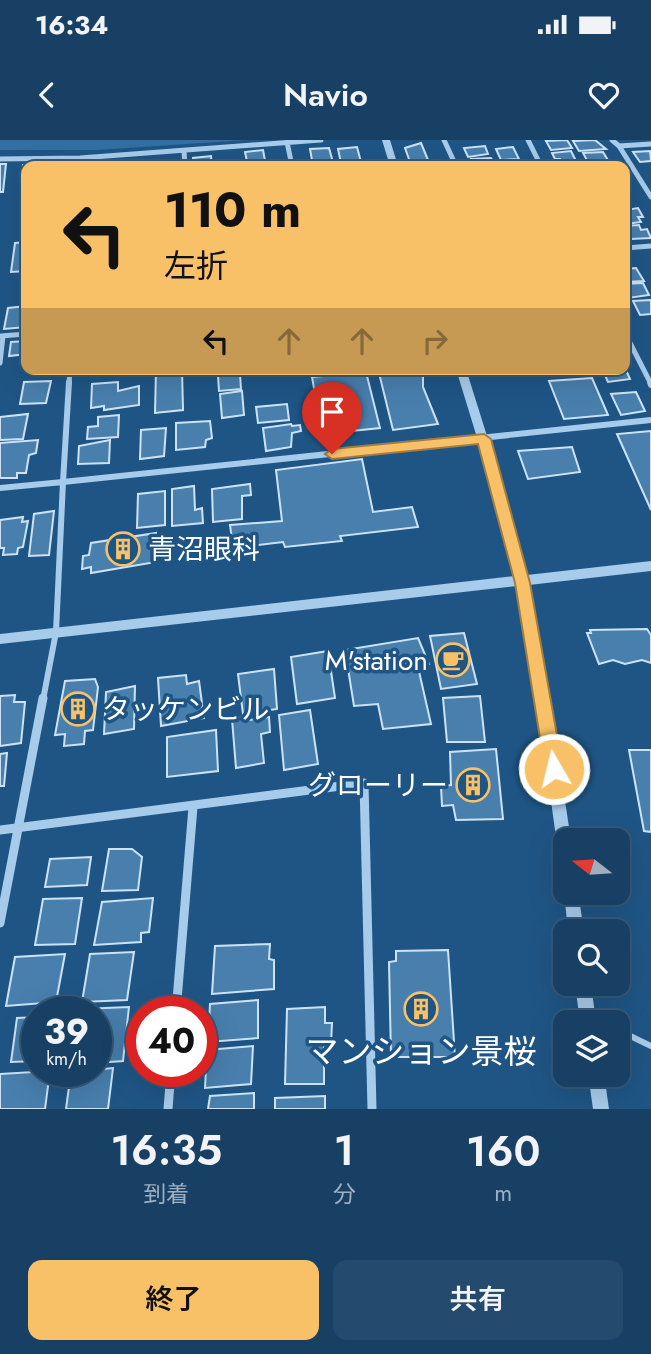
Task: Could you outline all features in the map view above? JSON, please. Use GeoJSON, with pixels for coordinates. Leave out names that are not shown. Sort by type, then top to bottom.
{"type":"FeatureCollection","features":[{"type":"Feature","properties":{"kind":"street"},"geometry":{"type":"LineString","coordinates":[[0,159],[80,158],[321,140]]}},
{"type":"Feature","properties":{"kind":"street"},"geometry":{"type":"LineString","coordinates":[[386,140],[392,161]]}},
{"type":"Feature","properties":{"kind":"street"},"geometry":{"type":"LineString","coordinates":[[444,140],[454,161]]}},
{"type":"Feature","properties":{"kind":"street"},"geometry":{"type":"LineString","coordinates":[[528,140],[538,161]]}},
{"type":"Feature","properties":{"kind":"street"},"geometry":{"type":"LineString","coordinates":[[612,140],[620,146],[629,161]]}},
{"type":"Feature","properties":{"kind":"street"},"geometry":{"type":"LineString","coordinates":[[287,142],[291,161]]}},
{"type":"Feature","properties":{"kind":"street"},"geometry":{"type":"LineString","coordinates":[[620,146],[651,144]]}},
{"type":"Feature","properties":{"kind":"street"},"geometry":{"type":"LineString","coordinates":[[184,150],[185,161]]}},
{"type":"Feature","properties":{"kind":"street"},"geometry":{"type":"LineString","coordinates":[[630,162],[651,197]]}},
{"type":"Feature","properties":{"kind":"street"},"geometry":{"type":"LineString","coordinates":[[630,248],[651,246]]}},
{"type":"Feature","properties":{"kind":"street"},"geometry":{"type":"LineString","coordinates":[[0,363],[2,336],[21,334]]}},
{"type":"Feature","properties":{"kind":"street"},"geometry":{"type":"LineString","coordinates":[[630,351],[651,385]]}},
{"type":"Feature","properties":{"kind":"street"},"geometry":{"type":"LineString","coordinates":[[0,923],[56,632],[70,375]]}},
{"type":"Feature","properties":{"kind":"street"},"geometry":{"type":"LineString","coordinates":[[463,375],[484,439],[523,583],[562,828]]}},
{"type":"Feature","properties":{"kind":"street"},"geometry":{"type":"LineString","coordinates":[[0,488],[651,421]]}},
{"type":"Feature","properties":{"kind":"street"},"geometry":{"type":"LineString","coordinates":[[0,639],[523,583],[651,566]]}},
{"type":"Feature","properties":{"kind":"street"},"geometry":{"type":"LineString","coordinates":[[0,830],[364,783],[372,1109]]}},
{"type":"Feature","properties":{"kind":"street"},"geometry":{"type":"LineString","coordinates":[[177,996],[193,807]]}},
{"type":"Feature","properties":{"kind":"street"},"geometry":{"type":"LineString","coordinates":[[168,1109],[170,1087]]}},
{"type":"Feature","properties":{"kind":"street"},"geometry":{"type":"LineString","coordinates":[[598,1087],[601,1109]]}},
{"type":"Feature","properties":{"kind":"lane"},"geometry":{"type":"LineString","coordinates":[[630,1036],[651,1046]]}},
{"type":"Feature","properties":{"kind":"shaded area"},"geometry":{"type":"Polygon","coordinates":[[[0,140],[247,140],[97,150],[0,150],[0,140]]]}},
{"type":"Feature","properties":{"kind":"building"},"geometry":{"type":"Polygon","coordinates":[[[567,140],[572,148],[551,150],[546,141],[567,140]]]}},
{"type":"Feature","properties":{"kind":"building"},"geometry":{"type":"Polygon","coordinates":[[[595,140],[606,149],[579,151],[573,141],[595,140]]]}},
{"type":"Feature","properties":{"kind":"building"},"geometry":{"type":"Polygon","coordinates":[[[421,143],[428,160],[410,161],[405,148],[421,143]]]}},
{"type":"Feature","properties":{"kind":"building"},"geometry":{"type":"Polygon","coordinates":[[[485,146],[488,154],[468,157],[464,148],[485,146]]]}},
{"type":"Feature","properties":{"kind":"building"},"geometry":{"type":"Polygon","coordinates":[[[357,147],[361,161],[341,161],[338,149],[357,147]]]}},
{"type":"Feature","properties":{"kind":"building"},"geometry":{"type":"Polygon","coordinates":[[[513,147],[519,159],[501,160],[496,149],[513,147]]]}},
{"type":"Feature","properties":{"kind":"building"},"geometry":{"type":"Polygon","coordinates":[[[329,148],[333,161],[312,161],[310,149],[329,148]]]}},
{"type":"Feature","properties":{"kind":"building"},"geometry":{"type":"Polygon","coordinates":[[[263,150],[265,161],[247,161],[245,152],[263,150]]]}},
{"type":"Feature","properties":{"kind":"building"},"geometry":{"type":"Polygon","coordinates":[[[571,151],[576,161],[555,159],[552,153],[571,151]]]}},
{"type":"Feature","properties":{"kind":"building"},"geometry":{"type":"Polygon","coordinates":[[[650,151],[651,161],[640,162],[633,152],[650,151]]]}},
{"type":"Feature","properties":{"kind":"building"},"geometry":{"type":"Polygon","coordinates":[[[603,152],[608,161],[587,161],[583,153],[603,152]]]}},
{"type":"Feature","properties":{"kind":"building"},"geometry":{"type":"Polygon","coordinates":[[[211,156],[212,161],[193,161],[193,158],[211,156]]]}},
{"type":"Feature","properties":{"kind":"building"},"geometry":{"type":"Polygon","coordinates":[[[491,158],[492,161],[472,161],[491,158]]]}},
{"type":"Feature","properties":{"kind":"building"},"geometry":{"type":"Polygon","coordinates":[[[0,164],[6,164],[3,192],[0,192],[0,164]]]}},
{"type":"Feature","properties":{"kind":"building"},"geometry":{"type":"Polygon","coordinates":[[[638,208],[643,217],[638,217],[641,222],[630,223],[630,209],[638,208]]]}},
{"type":"Feature","properties":{"kind":"building"},"geometry":{"type":"Polygon","coordinates":[[[639,225],[641,230],[647,229],[651,238],[631,239],[630,226],[639,225]]]}},
{"type":"Feature","properties":{"kind":"building"},"geometry":{"type":"Polygon","coordinates":[[[21,242],[21,271],[11,272],[15,243],[21,242]]]}},
{"type":"Feature","properties":{"kind":"building"},"geometry":{"type":"Polygon","coordinates":[[[636,268],[644,281],[630,282],[630,269],[636,268]]]}},
{"type":"Feature","properties":{"kind":"building"},"geometry":{"type":"Polygon","coordinates":[[[643,283],[649,295],[630,298],[630,284],[643,283]]]}},
{"type":"Feature","properties":{"kind":"building"},"geometry":{"type":"Polygon","coordinates":[[[651,300],[651,314],[640,315],[633,301],[651,300]]]}},
{"type":"Feature","properties":{"kind":"building"},"geometry":{"type":"Polygon","coordinates":[[[21,307],[21,327],[4,329],[8,308],[21,307]]]}},
{"type":"Feature","properties":{"kind":"building"},"geometry":{"type":"Polygon","coordinates":[[[21,341],[21,355],[9,356],[11,342],[21,341]]]}},
{"type":"Feature","properties":{"kind":"building"},"geometry":{"type":"Polygon","coordinates":[[[156,375],[182,375],[183,410],[155,413],[156,375]]]}},
{"type":"Feature","properties":{"kind":"building"},"geometry":{"type":"Polygon","coordinates":[[[240,375],[241,389],[219,391],[218,376],[240,375]]]}},
{"type":"Feature","properties":{"kind":"building"},"geometry":{"type":"Polygon","coordinates":[[[367,375],[380,428],[322,434],[312,377],[367,375]]]}},
{"type":"Feature","properties":{"kind":"building"},"geometry":{"type":"Polygon","coordinates":[[[379,375],[423,375],[423,387],[438,424],[393,430],[379,375]]]}},
{"type":"Feature","properties":{"kind":"building"},"geometry":{"type":"Polygon","coordinates":[[[605,375],[628,375],[630,379],[608,382],[605,375]]]}},
{"type":"Feature","properties":{"kind":"building"},"geometry":{"type":"Polygon","coordinates":[[[592,378],[608,415],[564,419],[549,381],[592,378]]]}},
{"type":"Feature","properties":{"kind":"building"},"geometry":{"type":"Polygon","coordinates":[[[51,381],[46,403],[20,404],[24,382],[51,381]]]}},
{"type":"Feature","properties":{"kind":"building"},"geometry":{"type":"Polygon","coordinates":[[[118,382],[118,391],[139,386],[139,405],[104,410],[104,406],[91,408],[92,384],[118,382]]]}},
{"type":"Feature","properties":{"kind":"building"},"geometry":{"type":"Polygon","coordinates":[[[242,391],[244,415],[222,418],[220,394],[242,391]]]}},
{"type":"Feature","properties":{"kind":"building"},"geometry":{"type":"Polygon","coordinates":[[[636,392],[645,411],[621,415],[611,394],[636,392]]]}},
{"type":"Feature","properties":{"kind":"building"},"geometry":{"type":"Polygon","coordinates":[[[287,404],[289,420],[258,423],[256,407],[287,404]]]}},
{"type":"Feature","properties":{"kind":"building"},"geometry":{"type":"Polygon","coordinates":[[[28,414],[23,439],[0,440],[0,417],[28,414]]]}},
{"type":"Feature","properties":{"kind":"building"},"geometry":{"type":"Polygon","coordinates":[[[119,415],[118,437],[87,439],[88,427],[98,426],[98,417],[119,415]]]}},
{"type":"Feature","properties":{"kind":"building"},"geometry":{"type":"Polygon","coordinates":[[[210,421],[212,438],[206,440],[205,447],[176,450],[176,423],[210,421]]]}},
{"type":"Feature","properties":{"kind":"building"},"geometry":{"type":"Polygon","coordinates":[[[300,425],[301,431],[292,433],[291,447],[266,451],[263,428],[300,425]]]}},
{"type":"Feature","properties":{"kind":"building"},"geometry":{"type":"Polygon","coordinates":[[[166,428],[164,456],[140,459],[141,430],[166,428]]]}},
{"type":"Feature","properties":{"kind":"building"},"geometry":{"type":"Polygon","coordinates":[[[651,431],[651,510],[617,434],[651,431]]]}},
{"type":"Feature","properties":{"kind":"building"},"geometry":{"type":"Polygon","coordinates":[[[38,440],[36,453],[29,455],[26,473],[17,473],[17,478],[0,478],[0,443],[38,440]]]}},
{"type":"Feature","properties":{"kind":"building"},"geometry":{"type":"Polygon","coordinates":[[[110,440],[109,463],[78,464],[79,446],[110,440]]]}},
{"type":"Feature","properties":{"kind":"building"},"geometry":{"type":"Polygon","coordinates":[[[572,447],[580,472],[528,479],[518,451],[572,447]]]}},
{"type":"Feature","properties":{"kind":"building"},"geometry":{"type":"Polygon","coordinates":[[[362,459],[373,512],[412,507],[418,527],[340,536],[342,541],[285,547],[283,542],[233,548],[230,525],[282,521],[276,470],[362,459]]]}},
{"type":"Feature","properties":{"kind":"building"},"geometry":{"type":"Polygon","coordinates":[[[250,484],[251,495],[242,496],[242,519],[213,522],[212,489],[250,484]]]}},
{"type":"Feature","properties":{"kind":"building"},"geometry":{"type":"Polygon","coordinates":[[[194,486],[195,510],[202,508],[203,523],[172,526],[172,489],[194,486]]]}},
{"type":"Feature","properties":{"kind":"building"},"geometry":{"type":"Polygon","coordinates":[[[165,491],[165,525],[137,528],[138,494],[165,491]]]}},
{"type":"Feature","properties":{"kind":"building"},"geometry":{"type":"Polygon","coordinates":[[[54,511],[49,555],[29,556],[34,514],[54,511]]]}},
{"type":"Feature","properties":{"kind":"building"},"geometry":{"type":"Polygon","coordinates":[[[23,517],[22,522],[28,521],[23,547],[18,548],[17,554],[3,555],[4,548],[0,548],[0,520],[23,517]]]}},
{"type":"Feature","properties":{"kind":"building","name":"青沼眼科"},"geometry":{"type":"Polygon","coordinates":[[[156,533],[156,562],[91,573],[91,567],[82,569],[83,556],[89,555],[91,543],[156,533]]]}},
{"type":"Feature","properties":{"kind":"building"},"geometry":{"type":"Polygon","coordinates":[[[647,629],[651,635],[651,663],[642,660],[625,664],[613,660],[599,664],[587,633],[591,633],[590,630],[647,629]]]}},
{"type":"Feature","properties":{"kind":"building","name":"M'station"},"geometry":{"type":"Polygon","coordinates":[[[464,633],[477,684],[441,689],[430,636],[464,633]]]}},
{"type":"Feature","properties":{"kind":"building"},"geometry":{"type":"Polygon","coordinates":[[[418,638],[429,664],[418,667],[431,724],[383,729],[378,704],[354,706],[345,650],[418,638]]]}},
{"type":"Feature","properties":{"kind":"building"},"geometry":{"type":"Polygon","coordinates":[[[328,651],[335,698],[297,704],[291,657],[328,651]]]}},
{"type":"Feature","properties":{"kind":"building"},"geometry":{"type":"Polygon","coordinates":[[[274,669],[277,709],[243,714],[238,674],[274,669]]]}},
{"type":"Feature","properties":{"kind":"building"},"geometry":{"type":"Polygon","coordinates":[[[186,675],[187,684],[199,681],[204,718],[161,726],[158,678],[186,675]]]}},
{"type":"Feature","properties":{"kind":"building","name":"タッケンビル"},"geometry":{"type":"Polygon","coordinates":[[[95,679],[98,687],[93,730],[85,731],[84,744],[64,746],[65,734],[55,735],[65,681],[95,679]]]}},
{"type":"Feature","properties":{"kind":"building"},"geometry":{"type":"Polygon","coordinates":[[[135,686],[134,729],[104,734],[106,692],[135,686]]]}},
{"type":"Feature","properties":{"kind":"building"},"geometry":{"type":"Polygon","coordinates":[[[15,695],[14,702],[25,702],[21,743],[0,746],[0,696],[15,695]]]}},
{"type":"Feature","properties":{"kind":"building"},"geometry":{"type":"Polygon","coordinates":[[[480,696],[485,742],[447,742],[443,698],[480,696]]]}},
{"type":"Feature","properties":{"kind":"building"},"geometry":{"type":"Polygon","coordinates":[[[310,710],[318,764],[284,770],[279,715],[310,710]]]}},
{"type":"Feature","properties":{"kind":"building"},"geometry":{"type":"Polygon","coordinates":[[[240,717],[243,721],[269,717],[270,732],[261,734],[264,763],[236,768],[232,719],[240,717]]]}},
{"type":"Feature","properties":{"kind":"building"},"geometry":{"type":"Polygon","coordinates":[[[216,730],[218,771],[167,777],[167,737],[216,730]]]}},
{"type":"Feature","properties":{"kind":"building","name":"グローリー"},"geometry":{"type":"Polygon","coordinates":[[[496,749],[503,819],[456,820],[453,805],[442,806],[441,786],[451,785],[450,752],[496,749]]]}},
{"type":"Feature","properties":{"kind":"building"},"geometry":{"type":"Polygon","coordinates":[[[629,750],[651,750],[651,832],[644,831],[629,750]]]}},
{"type":"Feature","properties":{"kind":"building"},"geometry":{"type":"Polygon","coordinates":[[[7,753],[4,786],[0,786],[0,754],[7,753]]]}},
{"type":"Feature","properties":{"kind":"building"},"geometry":{"type":"Polygon","coordinates":[[[109,849],[132,849],[142,857],[138,890],[102,891],[109,849]]]}},
{"type":"Feature","properties":{"kind":"building"},"geometry":{"type":"Polygon","coordinates":[[[91,857],[87,885],[45,887],[50,859],[91,857]]]}},
{"type":"Feature","properties":{"kind":"building"},"geometry":{"type":"Polygon","coordinates":[[[82,898],[75,944],[35,945],[43,899],[82,898]]]}},
{"type":"Feature","properties":{"kind":"building"},"geometry":{"type":"Polygon","coordinates":[[[153,898],[149,932],[141,933],[141,942],[94,945],[102,902],[153,898]]]}},
{"type":"Feature","properties":{"kind":"building"},"geometry":{"type":"Polygon","coordinates":[[[270,944],[269,959],[274,960],[274,989],[212,994],[215,946],[270,944]]]}},
{"type":"Feature","properties":{"kind":"building","name":"マンション景桜"},"geometry":{"type":"Polygon","coordinates":[[[448,950],[455,1057],[391,1057],[389,962],[396,961],[396,951],[448,950]]]}},
{"type":"Feature","properties":{"kind":"building"},"geometry":{"type":"Polygon","coordinates":[[[134,952],[126,1000],[112,1001],[112,996],[83,996],[90,954],[134,952]]]}},
{"type":"Feature","properties":{"kind":"building"},"geometry":{"type":"Polygon","coordinates":[[[65,954],[57,996],[21,996],[21,1005],[6,1006],[15,957],[65,954]]]}},
{"type":"Feature","properties":{"kind":"building"},"geometry":{"type":"Polygon","coordinates":[[[258,1000],[258,1038],[217,1041],[217,1003],[258,1000]]]}},
{"type":"Feature","properties":{"kind":"building"},"geometry":{"type":"Polygon","coordinates":[[[126,1007],[123,1061],[112,1062],[112,1008],[126,1007]]]}},
{"type":"Feature","properties":{"kind":"building"},"geometry":{"type":"Polygon","coordinates":[[[325,1007],[325,1023],[332,1023],[331,1043],[324,1044],[324,1084],[285,1084],[287,1009],[325,1007]]]}},
{"type":"Feature","properties":{"kind":"building"},"geometry":{"type":"Polygon","coordinates":[[[17,1018],[21,1018],[21,1062],[11,1062],[17,1018]]]}},
{"type":"Feature","properties":{"kind":"building"},"geometry":{"type":"Polygon","coordinates":[[[253,1046],[251,1084],[217,1087],[217,1049],[253,1046]]]}},
{"type":"Feature","properties":{"kind":"building"},"geometry":{"type":"Polygon","coordinates":[[[21,1073],[21,1087],[48,1087],[45,1109],[0,1109],[0,1074],[21,1073]]]}},
{"type":"Feature","properties":{"kind":"building"},"geometry":{"type":"Polygon","coordinates":[[[69,1087],[111,1087],[108,1109],[66,1109],[69,1087]]]}},
{"type":"Feature","properties":{"kind":"building"},"geometry":{"type":"Polygon","coordinates":[[[254,1093],[254,1109],[208,1109],[210,1096],[254,1093]]]}},
{"type":"Feature","properties":{"kind":"building"},"geometry":{"type":"Polygon","coordinates":[[[325,1096],[325,1109],[275,1109],[275,1098],[325,1096]]]}},
{"type":"Feature","properties":{"kind":"place","name":"青沼眼科"},"geometry":{"type":"Point","coordinates":[123,549]}},
{"type":"Feature","properties":{"kind":"place","name":"M'station"},"geometry":{"type":"Point","coordinates":[453,660]}},
{"type":"Feature","properties":{"kind":"place","name":"タッケンビル"},"geometry":{"type":"Point","coordinates":[78,709]}},
{"type":"Feature","properties":{"kind":"place","name":"グローリー"},"geometry":{"type":"Point","coordinates":[473,785]}},
{"type":"Feature","properties":{"kind":"place","name":"マンション景桜"},"geometry":{"type":"Point","coordinates":[421,1009]}},
{"type":"Feature","properties":{"kind":"route"},"geometry":{"type":"LineString","coordinates":[[332,454],[484,439],[523,583],[554,769]]}}]}
